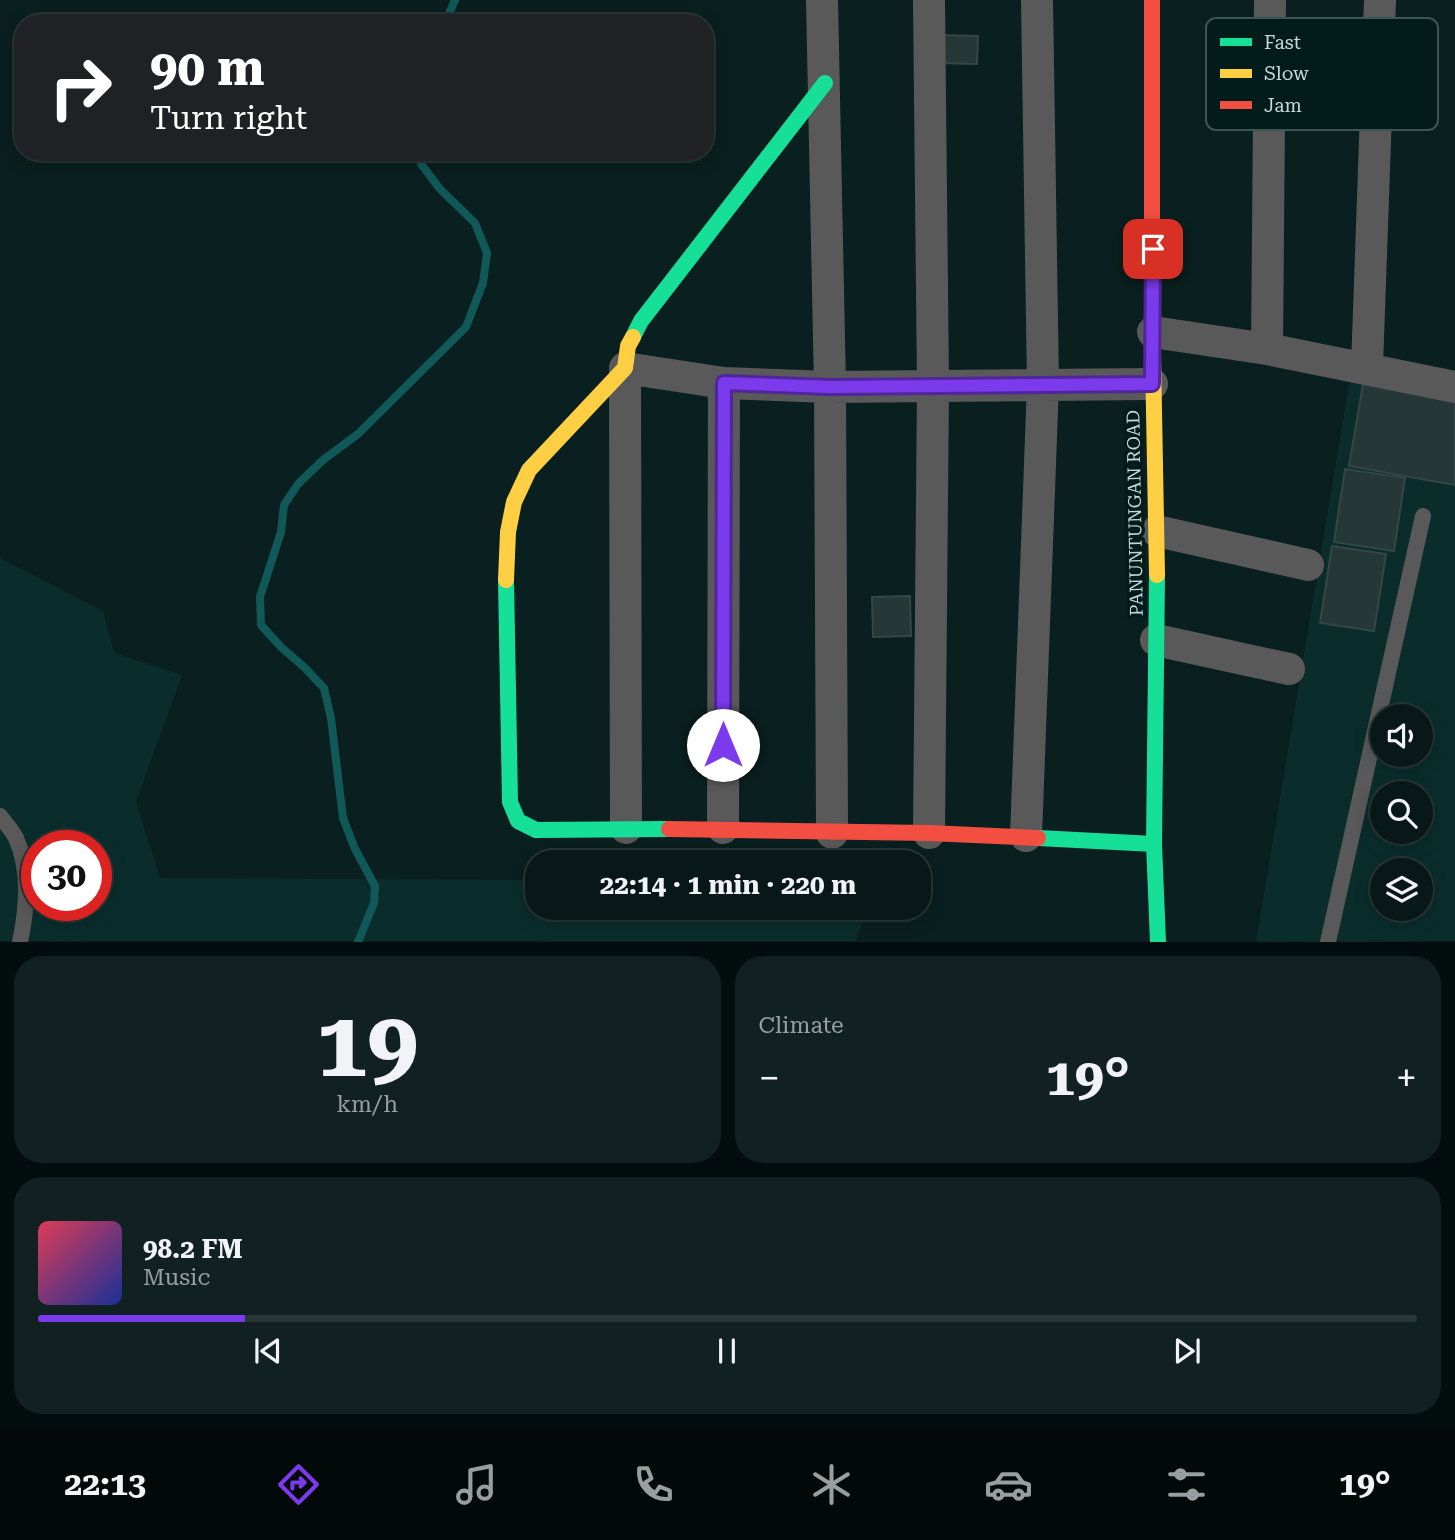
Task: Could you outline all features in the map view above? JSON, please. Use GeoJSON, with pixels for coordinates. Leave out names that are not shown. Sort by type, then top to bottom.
{"type":"FeatureCollection","features":[{"type":"Feature","properties":{"kind":"street"},"geometry":{"type":"LineString","coordinates":[[822,0],[830,387],[832,833]]}},
{"type":"Feature","properties":{"kind":"street"},"geometry":{"type":"LineString","coordinates":[[929,0],[933,386],[929,832]]}},
{"type":"Feature","properties":{"kind":"street"},"geometry":{"type":"LineString","coordinates":[[1026,836],[1043,384],[1037,0]]}},
{"type":"Feature","properties":{"kind":"street","name":"PANUNTUNGAN ROAD"},"geometry":{"type":"LineString","coordinates":[[1153,0],[1152,384],[1157,531],[1154,844],[1158,942]]}},
{"type":"Feature","properties":{"kind":"street"},"geometry":{"type":"LineString","coordinates":[[1270,0],[1270,18]]}},
{"type":"Feature","properties":{"kind":"street"},"geometry":{"type":"LineString","coordinates":[[1379,18],[1380,0]]}},
{"type":"Feature","properties":{"kind":"street"},"geometry":{"type":"LineString","coordinates":[[626,828],[625,368],[628,346],[641,321],[825,83]]}},
{"type":"Feature","properties":{"kind":"street"},"geometry":{"type":"LineString","coordinates":[[1267,349],[1269,130]]}},
{"type":"Feature","properties":{"kind":"street"},"geometry":{"type":"LineString","coordinates":[[1367,368],[1375,130]]}},
{"type":"Feature","properties":{"kind":"street"},"geometry":{"type":"LineString","coordinates":[[1153,332],[1267,349],[1455,387]]}},
{"type":"Feature","properties":{"kind":"street"},"geometry":{"type":"LineString","coordinates":[[625,368],[724,383],[830,387],[1152,384]]}},
{"type":"Feature","properties":{"kind":"street"},"geometry":{"type":"LineString","coordinates":[[625,368],[529,470],[514,502],[508,532],[506,567],[510,802],[517,821],[536,830],[723,828],[832,833],[929,832],[1154,844]]}},
{"type":"Feature","properties":{"kind":"street"},"geometry":{"type":"LineString","coordinates":[[723,828],[724,383]]}},
{"type":"Feature","properties":{"kind":"street"},"geometry":{"type":"LineString","coordinates":[[1157,531],[1308,565]]}},
{"type":"Feature","properties":{"kind":"street"},"geometry":{"type":"LineString","coordinates":[[1156,640],[1289,670]]}},
{"type":"Feature","properties":{"kind":"lane"},"geometry":{"type":"LineString","coordinates":[[1328,942],[1423,516]]}},
{"type":"Feature","properties":{"kind":"lane"},"geometry":{"type":"LineString","coordinates":[[0,816],[15,837],[24,862],[25,903],[20,942]]}},
{"type":"Feature","properties":{"kind":"shaded area"},"geometry":{"type":"Polygon","coordinates":[[[1350,379],[1455,397],[1455,941],[1256,942],[1350,379]]]}},
{"type":"Feature","properties":{"kind":"shaded area"},"geometry":{"type":"Polygon","coordinates":[[[0,558],[103,611],[114,653],[182,675],[136,802],[160,878],[525,880],[525,920],[863,920],[856,941],[0,941],[0,558]]]}},
{"type":"Feature","properties":{"kind":"building"},"geometry":{"type":"Polygon","coordinates":[[[939,35],[978,36],[977,64],[938,63],[939,35]]]}},
{"type":"Feature","properties":{"kind":"building"},"geometry":{"type":"Polygon","coordinates":[[[1363,384],[1455,400],[1455,485],[1349,466],[1363,384]]]}},
{"type":"Feature","properties":{"kind":"building"},"geometry":{"type":"Polygon","coordinates":[[[1345,469],[1405,478],[1394,551],[1334,542],[1345,469]]]}},
{"type":"Feature","properties":{"kind":"building"},"geometry":{"type":"Polygon","coordinates":[[[1332,546],[1386,554],[1374,631],[1320,623],[1332,546]]]}},
{"type":"Feature","properties":{"kind":"building"},"geometry":{"type":"Polygon","coordinates":[[[910,596],[911,636],[873,637],[872,597],[910,596]]]}},
{"type":"Feature","properties":{"kind":"waterway"},"geometry":{"type":"LineString","coordinates":[[449,14],[455,0]]}},
{"type":"Feature","properties":{"kind":"waterway"},"geometry":{"type":"LineString","coordinates":[[358,942],[374,903],[375,886],[355,849],[343,818],[331,718],[324,688],[261,625],[260,597],[281,532],[284,505],[298,484],[323,460],[358,434],[466,327],[483,283],[487,253],[475,223],[440,189],[421,161]]}},
{"type":"Feature","properties":{"kind":"traffic: fast"},"geometry":{"type":"LineString","coordinates":[[633,337],[641,321],[825,83]]}},
{"type":"Feature","properties":{"kind":"traffic: fast"},"geometry":{"type":"LineString","coordinates":[[1157,575],[1154,844],[1158,942]]}},
{"type":"Feature","properties":{"kind":"traffic: fast"},"geometry":{"type":"LineString","coordinates":[[506,580],[510,802],[518,821],[536,830],[669,829]]}},
{"type":"Feature","properties":{"kind":"traffic: fast"},"geometry":{"type":"LineString","coordinates":[[1038,838],[1154,844]]}},
{"type":"Feature","properties":{"kind":"traffic: slow"},"geometry":{"type":"LineString","coordinates":[[1152,300],[1157,575]]}},
{"type":"Feature","properties":{"kind":"traffic: slow"},"geometry":{"type":"LineString","coordinates":[[506,580],[508,532],[514,502],[529,470],[625,368],[628,346],[633,337]]}},
{"type":"Feature","properties":{"kind":"traffic: jam"},"geometry":{"type":"LineString","coordinates":[[1152,0],[1152,300]]}},
{"type":"Feature","properties":{"kind":"traffic: jam"},"geometry":{"type":"LineString","coordinates":[[669,829],[929,833],[1038,838]]}},
{"type":"Feature","properties":{"kind":"route"},"geometry":{"type":"LineString","coordinates":[[723,745],[724,383],[830,387],[1152,384],[1153,249]]}}]}
